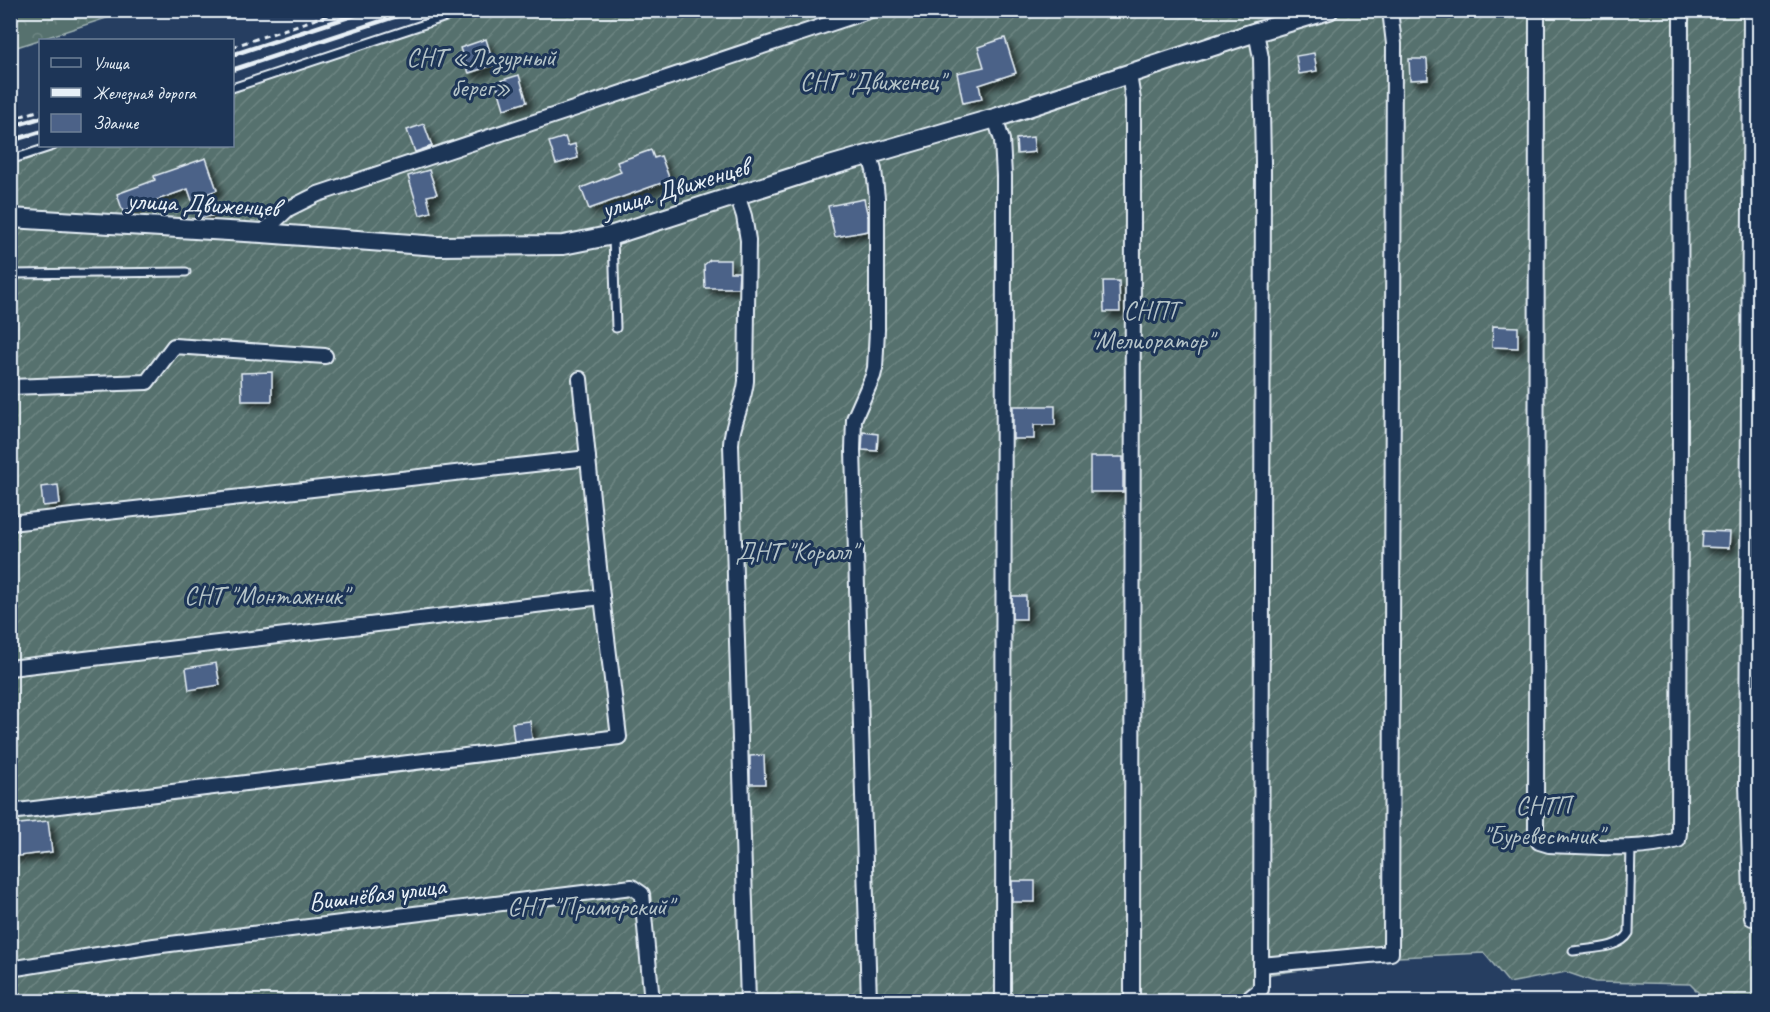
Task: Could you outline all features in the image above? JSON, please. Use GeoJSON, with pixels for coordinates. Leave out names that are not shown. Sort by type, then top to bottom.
{"type":"FeatureCollection","features":[{"type":"Feature","properties":{"kind":"street"},"geometry":{"type":"LineString","coordinates":[[262,233],[288,209],[318,194],[871,10]]}},
{"type":"Feature","properties":{"kind":"street","name":"улица Движенцев"},"geometry":{"type":"LineString","coordinates":[[10,218],[438,246],[563,245],[613,235],[869,154],[995,118],[1329,10]]}},
{"type":"Feature","properties":{"kind":"street"},"geometry":{"type":"LineString","coordinates":[[1261,964],[1390,953],[1394,44],[1390,10]]}},
{"type":"Feature","properties":{"kind":"street"},"geometry":{"type":"LineString","coordinates":[[1537,10],[1536,835],[1539,842],[1549,845],[1631,846],[1669,843],[1678,840],[1679,832],[1681,10]]}},
{"type":"Feature","properties":{"kind":"street"},"geometry":{"type":"LineString","coordinates":[[1751,10],[1747,784],[1752,918]]}},
{"type":"Feature","properties":{"kind":"street"},"geometry":{"type":"LineString","coordinates":[[1245,1002],[1261,989],[1263,163],[1262,58],[1256,32]]}},
{"type":"Feature","properties":{"kind":"street"},"geometry":{"type":"LineString","coordinates":[[1129,74],[1133,100],[1132,1002]]}},
{"type":"Feature","properties":{"kind":"street"},"geometry":{"type":"LineString","coordinates":[[995,118],[1002,140],[1004,176],[1003,1002]]}},
{"type":"Feature","properties":{"kind":"street"},"geometry":{"type":"LineString","coordinates":[[869,154],[874,170],[877,198],[877,339],[873,376],[854,419],[853,450],[869,1002]]}},
{"type":"Feature","properties":{"kind":"street"},"geometry":{"type":"LineString","coordinates":[[736,195],[747,228],[748,248],[745,390],[734,421],[731,444],[748,1002]]}},
{"type":"Feature","properties":{"kind":"street"},"geometry":{"type":"LineString","coordinates":[[10,387],[147,382],[174,346],[325,356]]}},
{"type":"Feature","properties":{"kind":"street"},"geometry":{"type":"LineString","coordinates":[[10,812],[619,737],[580,379]]}},
{"type":"Feature","properties":{"kind":"street"},"geometry":{"type":"LineString","coordinates":[[10,523],[588,458]]}},
{"type":"Feature","properties":{"kind":"street"},"geometry":{"type":"LineString","coordinates":[[10,668],[602,597]]}},
{"type":"Feature","properties":{"kind":"street","name":"Вишнёвая улица"},"geometry":{"type":"LineString","coordinates":[[10,969],[154,946],[632,887],[642,894],[652,1002]]}},
{"type":"Feature","properties":{"kind":"lane"},"geometry":{"type":"LineString","coordinates":[[234,87],[466,10]]}},
{"type":"Feature","properties":{"kind":"lane"},"geometry":{"type":"LineString","coordinates":[[10,160],[50,147]]}},
{"type":"Feature","properties":{"kind":"lane"},"geometry":{"type":"LineString","coordinates":[[613,235],[616,328]]}},
{"type":"Feature","properties":{"kind":"lane"},"geometry":{"type":"LineString","coordinates":[[10,274],[186,272]]}},
{"type":"Feature","properties":{"kind":"lane"},"geometry":{"type":"LineString","coordinates":[[1574,951],[1619,943],[1629,933],[1631,846]]}},
{"type":"Feature","properties":{"kind":"path"},"geometry":{"type":"LineString","coordinates":[[234,46],[343,10]]}},
{"type":"Feature","properties":{"kind":"path"},"geometry":{"type":"LineString","coordinates":[[10,120],[39,110]]}},
{"type":"Feature","properties":{"kind":"green space"},"geometry":{"type":"Polygon","coordinates":[[[11,10],[128,10],[128,11],[11,49],[11,10]]]}},
{"type":"Feature","properties":{"kind":"green space"},"geometry":{"type":"Polygon","coordinates":[[[474,11],[1759,11],[1759,1001],[1707,1001],[1690,984],[1595,982],[1566,972],[1509,983],[1484,953],[1398,957],[1271,974],[1235,1002],[11,1001],[10,164],[62,147],[234,147],[234,90],[474,11]]]}},
{"type":"Feature","properties":{"kind":"building"},"geometry":{"type":"Polygon","coordinates":[[[1005,38],[1016,73],[979,85],[982,99],[963,103],[957,73],[984,67],[978,47],[1005,38]]]}},
{"type":"Feature","properties":{"kind":"building"},"geometry":{"type":"Polygon","coordinates":[[[486,39],[494,65],[469,73],[460,48],[486,39]]]}},
{"type":"Feature","properties":{"kind":"building"},"geometry":{"type":"Polygon","coordinates":[[[1314,53],[1317,71],[1299,74],[1296,56],[1314,53]]]}},
{"type":"Feature","properties":{"kind":"building"},"geometry":{"type":"Polygon","coordinates":[[[1409,59],[1427,59],[1428,79],[1410,80],[1409,59]]]}},
{"type":"Feature","properties":{"kind":"building"},"geometry":{"type":"Polygon","coordinates":[[[519,75],[527,102],[504,109],[496,82],[519,75]]]}},
{"type":"Feature","properties":{"kind":"building"},"geometry":{"type":"Polygon","coordinates":[[[424,124],[432,146],[415,152],[407,130],[424,124]]]}},
{"type":"Feature","properties":{"kind":"building"},"geometry":{"type":"Polygon","coordinates":[[[565,137],[568,146],[575,144],[578,158],[556,164],[549,142],[565,137]]]}},
{"type":"Feature","properties":{"kind":"building"},"geometry":{"type":"Polygon","coordinates":[[[1033,137],[1035,152],[1017,154],[1016,139],[1033,137]]]}},
{"type":"Feature","properties":{"kind":"building"},"geometry":{"type":"Polygon","coordinates":[[[651,150],[654,158],[661,156],[670,180],[589,209],[581,188],[621,172],[617,162],[651,150]]]}},
{"type":"Feature","properties":{"kind":"building"},"geometry":{"type":"Polygon","coordinates":[[[206,158],[217,190],[204,195],[212,216],[198,218],[188,189],[123,212],[117,194],[155,180],[154,176],[206,158]]]}},
{"type":"Feature","properties":{"kind":"building"},"geometry":{"type":"Polygon","coordinates":[[[429,170],[437,194],[427,196],[431,212],[420,215],[408,176],[429,170]]]}},
{"type":"Feature","properties":{"kind":"building"},"geometry":{"type":"Polygon","coordinates":[[[864,199],[868,231],[835,237],[828,206],[864,199]]]}},
{"type":"Feature","properties":{"kind":"building"},"geometry":{"type":"Polygon","coordinates":[[[710,260],[730,260],[730,272],[739,272],[738,288],[705,288],[704,265],[710,260]]]}},
{"type":"Feature","properties":{"kind":"building"},"geometry":{"type":"Polygon","coordinates":[[[1103,281],[1119,281],[1120,312],[1104,312],[1103,281]]]}},
{"type":"Feature","properties":{"kind":"building"},"geometry":{"type":"Polygon","coordinates":[[[1493,326],[1518,327],[1518,348],[1492,347],[1493,326]]]}},
{"type":"Feature","properties":{"kind":"building"},"geometry":{"type":"Polygon","coordinates":[[[272,372],[272,401],[242,401],[241,373],[272,372]]]}},
{"type":"Feature","properties":{"kind":"building"},"geometry":{"type":"Polygon","coordinates":[[[1013,406],[1055,406],[1055,425],[1034,425],[1034,439],[1013,439],[1013,406]]]}},
{"type":"Feature","properties":{"kind":"building"},"geometry":{"type":"Polygon","coordinates":[[[863,432],[878,434],[877,451],[862,450],[863,432]]]}},
{"type":"Feature","properties":{"kind":"building"},"geometry":{"type":"Polygon","coordinates":[[[1090,457],[1123,457],[1123,492],[1090,492],[1090,457]]]}},
{"type":"Feature","properties":{"kind":"building"},"geometry":{"type":"Polygon","coordinates":[[[58,485],[60,504],[43,506],[41,487],[58,485]]]}},
{"type":"Feature","properties":{"kind":"building"},"geometry":{"type":"Polygon","coordinates":[[[1703,531],[1730,532],[1729,548],[1702,547],[1703,531]]]}},
{"type":"Feature","properties":{"kind":"building"},"geometry":{"type":"Polygon","coordinates":[[[1012,596],[1026,596],[1026,619],[1012,619],[1012,596]]]}},
{"type":"Feature","properties":{"kind":"building"},"geometry":{"type":"Polygon","coordinates":[[[216,663],[220,685],[189,690],[186,668],[216,663]]]}},
{"type":"Feature","properties":{"kind":"building"},"geometry":{"type":"Polygon","coordinates":[[[530,721],[532,739],[514,741],[512,723],[530,721]]]}},
{"type":"Feature","properties":{"kind":"building"},"geometry":{"type":"Polygon","coordinates":[[[764,755],[765,784],[750,784],[750,756],[764,755]]]}},
{"type":"Feature","properties":{"kind":"building"},"geometry":{"type":"Polygon","coordinates":[[[48,821],[52,852],[11,857],[10,825],[48,821]]]}},
{"type":"Feature","properties":{"kind":"building"},"geometry":{"type":"Polygon","coordinates":[[[1012,881],[1035,881],[1035,902],[1012,902],[1012,881]]]}},
{"type":"Feature","properties":{"kind":"railway"},"geometry":{"type":"LineString","coordinates":[[234,54],[370,10]]}},
{"type":"Feature","properties":{"kind":"railway"},"geometry":{"type":"LineString","coordinates":[[234,69],[415,10]]}},
{"type":"Feature","properties":{"kind":"railway"},"geometry":{"type":"LineString","coordinates":[[10,127],[39,118]]}},
{"type":"Feature","properties":{"kind":"railway"},"geometry":{"type":"LineString","coordinates":[[10,141],[39,132]]}},
{"type":"Feature","properties":{"kind":"park label","name":"СНТ «Лазурный берег»"},"geometry":{"type":"Point","coordinates":[481,72]}},
{"type":"Feature","properties":{"kind":"park label","name":"СНТ \"Движенец\""},"geometry":{"type":"Point","coordinates":[872,81]}},
{"type":"Feature","properties":{"kind":"park label","name":"СНПТ \"Мелиоратор\""},"geometry":{"type":"Point","coordinates":[1151,325]}},
{"type":"Feature","properties":{"kind":"park label","name":"ДНТ \"Коралл\""},"geometry":{"type":"Point","coordinates":[796,551]}},
{"type":"Feature","properties":{"kind":"park label","name":"СНТ \"Монтажник\""},"geometry":{"type":"Point","coordinates":[266,595]}},
{"type":"Feature","properties":{"kind":"park label","name":"СНТП \"Буревестник\""},"geometry":{"type":"Point","coordinates":[1543,820]}},
{"type":"Feature","properties":{"kind":"park label","name":"СНТ \"Приморский\""},"geometry":{"type":"Point","coordinates":[590,906]}}]}
